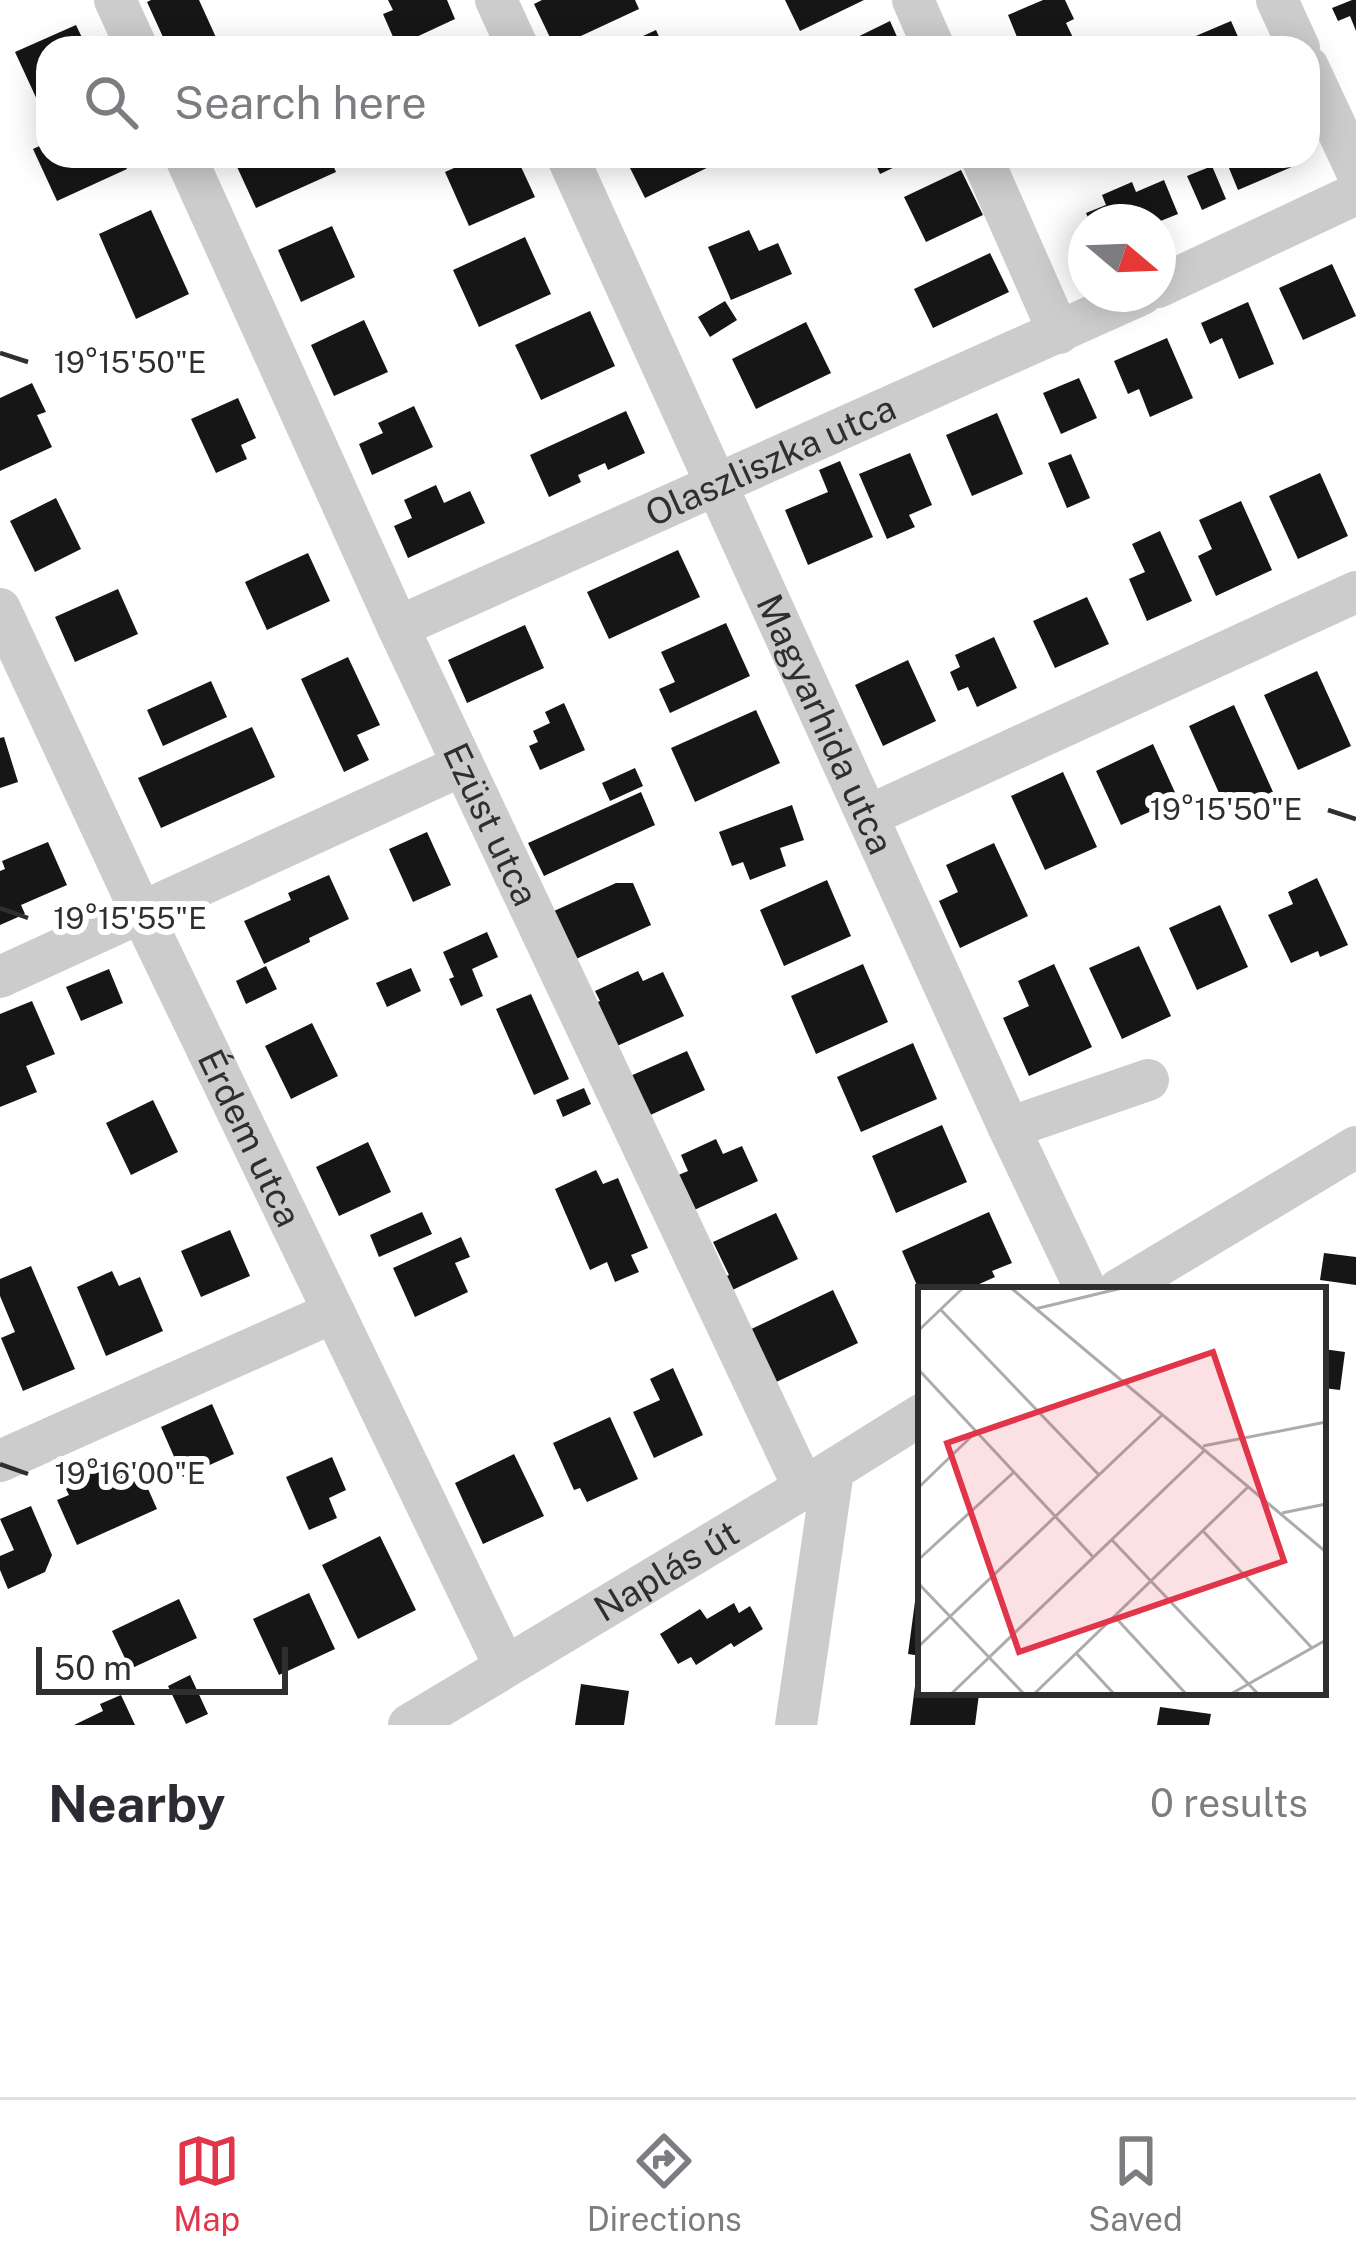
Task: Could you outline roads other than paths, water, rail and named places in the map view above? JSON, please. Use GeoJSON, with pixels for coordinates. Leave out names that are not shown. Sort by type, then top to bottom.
{"type":"FeatureCollection","features":[{"type":"Feature","properties":{"kind":"street"},"geometry":{"type":"LineString","coordinates":[[115,0],[132,36]]}},
{"type":"Feature","properties":{"kind":"street"},"geometry":{"type":"LineString","coordinates":[[496,0],[512,36]]}},
{"type":"Feature","properties":{"kind":"street"},"geometry":{"type":"LineString","coordinates":[[913,0],[929,36]]}},
{"type":"Feature","properties":{"kind":"street"},"geometry":{"type":"LineString","coordinates":[[1276,0],[1293,36]]}},
{"type":"Feature","properties":{"kind":"street"},"geometry":{"type":"LineString","coordinates":[[1320,93],[1356,170]]}},
{"type":"Feature","properties":{"kind":"street","name":"Ezüst utca"},"geometry":{"type":"LineString","coordinates":[[190,168],[463,765],[818,1480]]}},
{"type":"Feature","properties":{"kind":"street","name":"Magyarhida utca"},"geometry":{"type":"LineString","coordinates":[[572,168],[1085,1287]]}},
{"type":"Feature","properties":{"kind":"street"},"geometry":{"type":"LineString","coordinates":[[986,168],[1059,333]]}},
{"type":"Feature","properties":{"kind":"street"},"geometry":{"type":"LineString","coordinates":[[1176,279],[1356,194]]}},
{"type":"Feature","properties":{"kind":"street","name":"Olaszliszka utca"},"geometry":{"type":"LineString","coordinates":[[398,627],[1104,312]]}},
{"type":"Feature","properties":{"kind":"street"},"geometry":{"type":"LineString","coordinates":[[868,816],[1356,592]]}},
{"type":"Feature","properties":{"kind":"street","name":"Érdem utca"},"geometry":{"type":"LineString","coordinates":[[3,622],[506,1667]]}},
{"type":"Feature","properties":{"kind":"street"},"geometry":{"type":"LineString","coordinates":[[0,977],[463,765]]}},
{"type":"Feature","properties":{"kind":"street"},"geometry":{"type":"LineString","coordinates":[[1009,1128],[1148,1080]]}},
{"type":"Feature","properties":{"kind":"street"},"geometry":{"type":"LineString","coordinates":[[1123,1287],[1356,1147]]}},
{"type":"Feature","properties":{"kind":"street"},"geometry":{"type":"LineString","coordinates":[[0,1461],[334,1312]]}},
{"type":"Feature","properties":{"kind":"street","name":"Naplás út"},"geometry":{"type":"LineString","coordinates":[[409,1725],[918,1416]]}},
{"type":"Feature","properties":{"kind":"street"},"geometry":{"type":"LineString","coordinates":[[796,1725],[818,1480]]}}]}
